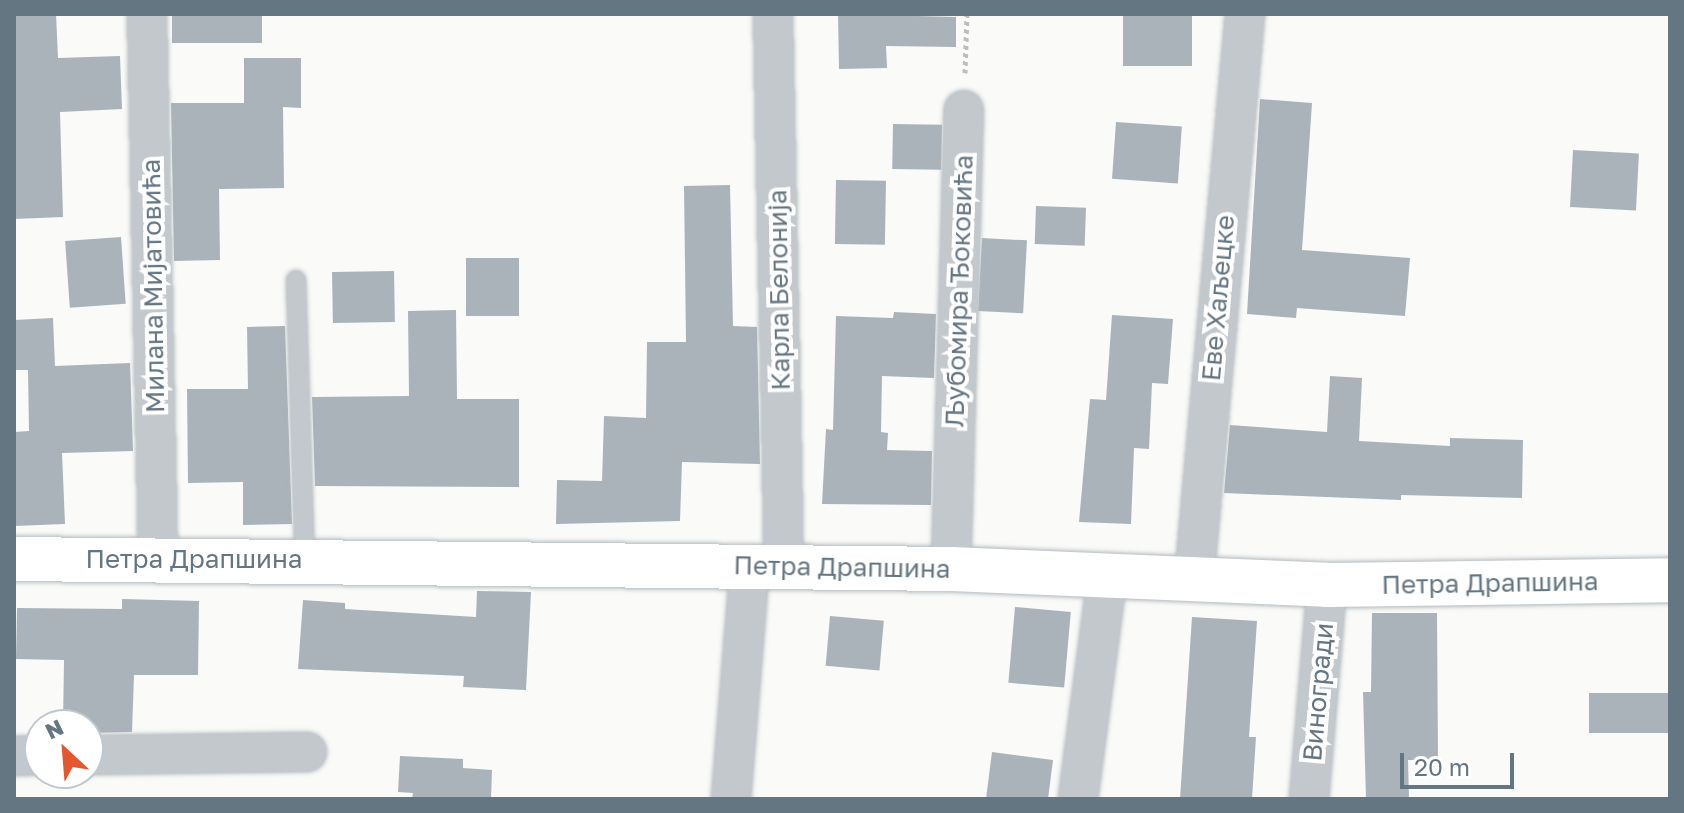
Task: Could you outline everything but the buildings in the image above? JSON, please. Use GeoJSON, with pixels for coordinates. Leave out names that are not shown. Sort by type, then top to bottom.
{"type":"FeatureCollection","features":[{"type":"Feature","properties":{"kind":"street","name":"Милана Мијатовића"},"geometry":{"type":"LineString","coordinates":[[147,14],[158,559]]}},
{"type":"Feature","properties":{"kind":"street","name":"Карла Белонија"},"geometry":{"type":"LineString","coordinates":[[731,799],[767,566],[773,14]]}},
{"type":"Feature","properties":{"kind":"street","name":"Еве Хаљецке"},"geometry":{"type":"LineString","coordinates":[[1194,581],[1245,14]]}},
{"type":"Feature","properties":{"kind":"street","name":"Љубомира Ђоковића"},"geometry":{"type":"LineString","coordinates":[[951,569],[964,110]]}},
{"type":"Feature","properties":{"kind":"street","name":"Петра Драпшина"},"geometry":{"type":"LineString","coordinates":[[14,559],[305,559],[951,569],[1327,585],[1670,580]]}},
{"type":"Feature","properties":{"kind":"street"},"geometry":{"type":"LineString","coordinates":[[1078,799],[1107,578]]}},
{"type":"Feature","properties":{"kind":"street","name":"Виногради"},"geometry":{"type":"LineString","coordinates":[[1309,799],[1327,585]]}},
{"type":"Feature","properties":{"kind":"street"},"geometry":{"type":"LineString","coordinates":[[104,755],[307,752]]}},
{"type":"Feature","properties":{"kind":"lane"},"geometry":{"type":"LineString","coordinates":[[296,280],[305,559]]}},
{"type":"Feature","properties":{"kind":"path"},"geometry":{"type":"LineString","coordinates":[[964,110],[967,14]]}}]}
